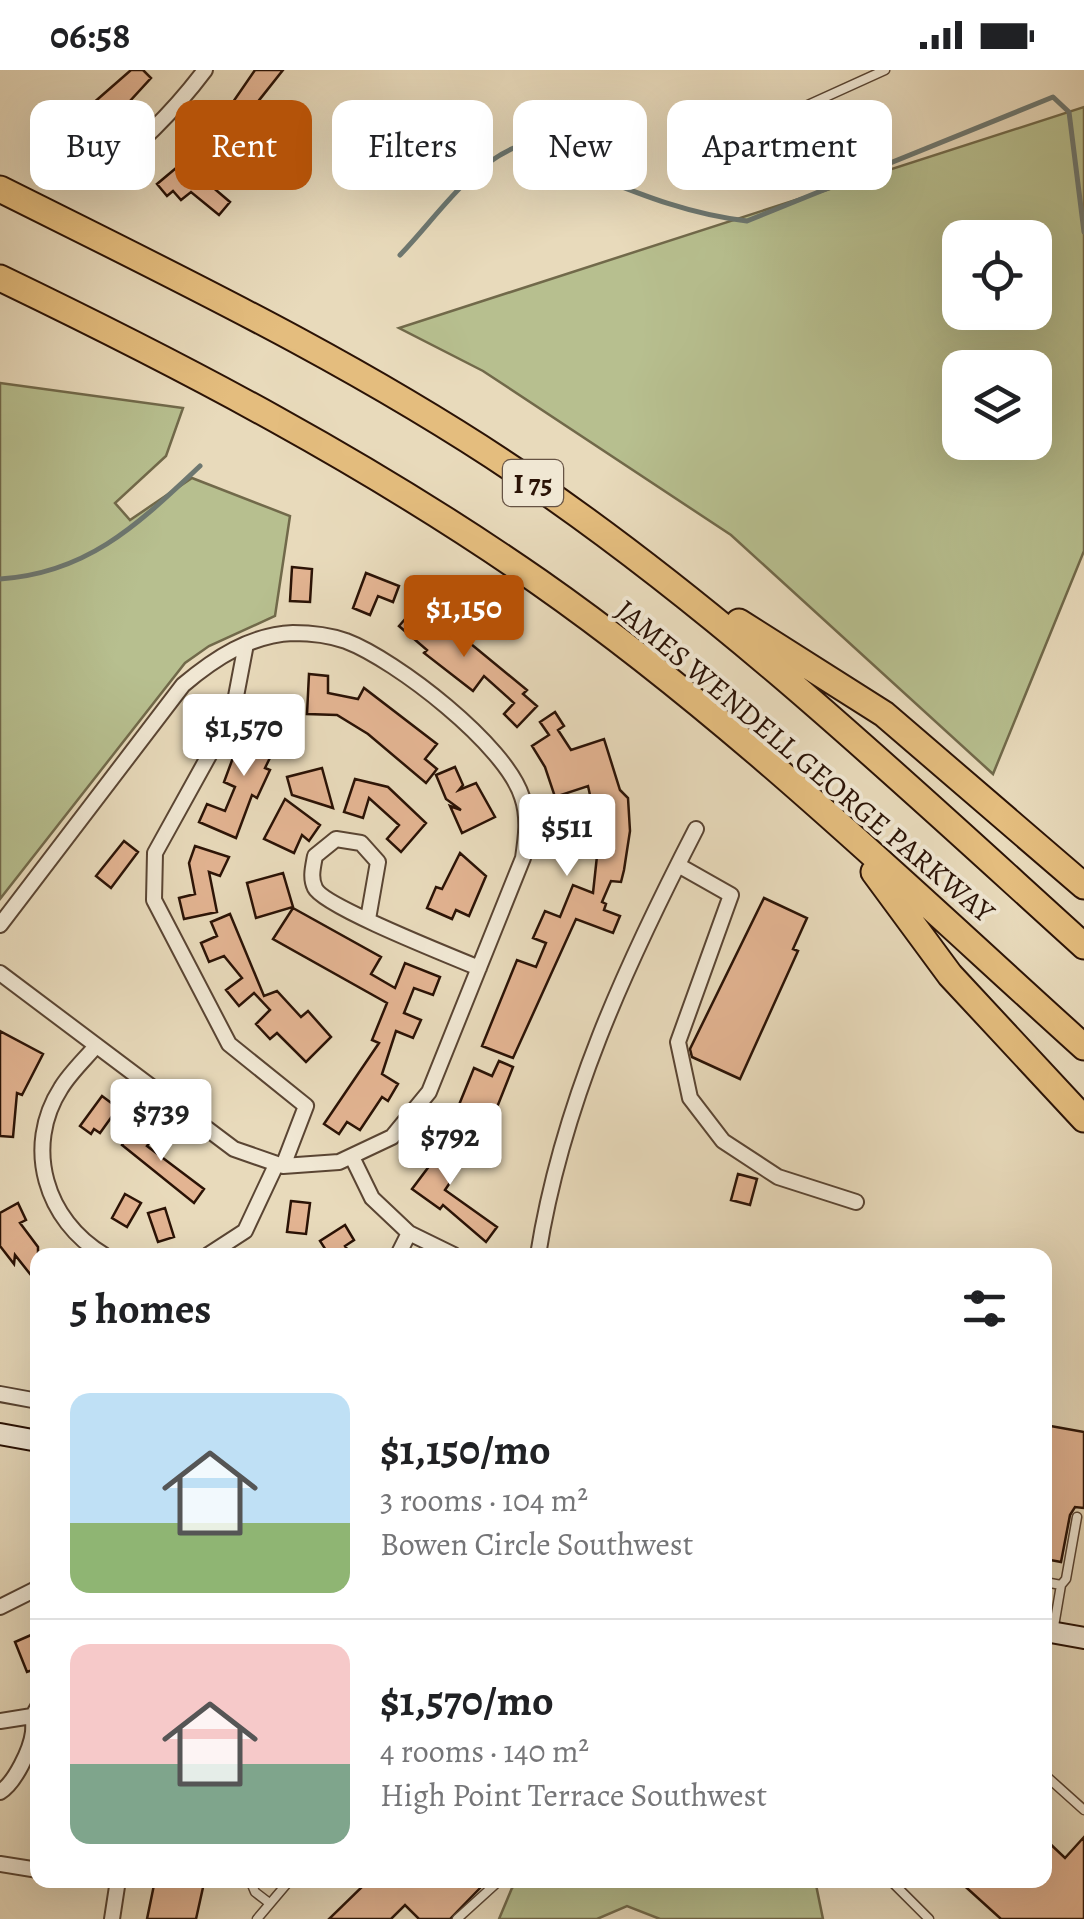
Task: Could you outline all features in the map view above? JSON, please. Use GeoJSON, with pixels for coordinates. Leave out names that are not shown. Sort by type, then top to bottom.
{"type":"FeatureCollection","features":[{"type":"Feature","properties":{"kind":"highway","name":"JAMES WENDELL GEORGE PARKWAY"},"geometry":{"type":"LineString","coordinates":[[0,188],[216,296],[370,381],[528,480],[662,576],[917,794],[1084,946]]}},
{"type":"Feature","properties":{"kind":"highway","name":"JAMES WENDELL GEORGE PARKWAY"},"geometry":{"type":"LineString","coordinates":[[0,278],[210,382],[419,501],[541,583],[660,673],[831,821],[878,870],[968,942],[1084,1047]]}},
{"type":"Feature","properties":{"kind":"highway"},"geometry":{"type":"LineString","coordinates":[[662,576],[848,688],[937,758],[1084,886]]}},
{"type":"Feature","properties":{"kind":"highway"},"geometry":{"type":"LineString","coordinates":[[878,870],[950,975],[1084,1119]]}},
{"type":"Feature","properties":{"kind":"main road"},"geometry":{"type":"LineString","coordinates":[[0,1434],[30,1439]]}},
{"type":"Feature","properties":{"kind":"main road"},"geometry":{"type":"LineString","coordinates":[[1052,1633],[1084,1638]]}},
{"type":"Feature","properties":{"kind":"street"},"geometry":{"type":"LineString","coordinates":[[155,129],[204,70]]}},
{"type":"Feature","properties":{"kind":"street"},"geometry":{"type":"LineString","coordinates":[[0,925],[183,685],[216,658],[246,644],[288,633],[315,634],[372,654],[489,747],[510,772],[523,798],[527,831],[523,858],[429,1092],[392,1137],[352,1158],[311,1167],[279,1165],[234,1150],[0,974]]}},
{"type":"Feature","properties":{"kind":"street"},"geometry":{"type":"LineString","coordinates":[[219,1248],[245,1231],[306,1106],[230,1044],[154,900],[155,853],[234,712],[246,644]]}},
{"type":"Feature","properties":{"kind":"street"},"geometry":{"type":"LineString","coordinates":[[540,1248],[584,1075],[626,965],[696,830]]}},
{"type":"Feature","properties":{"kind":"street"},"geometry":{"type":"LineString","coordinates":[[368,919],[378,862],[362,843],[336,839],[315,856],[316,890],[324,898],[368,919],[478,968]]}},
{"type":"Feature","properties":{"kind":"street"},"geometry":{"type":"LineString","coordinates":[[678,865],[731,896],[678,1042],[690,1098],[723,1141],[778,1176],[856,1202]]}},
{"type":"Feature","properties":{"kind":"street"},"geometry":{"type":"LineString","coordinates":[[93,1248],[58,1214],[41,1162],[50,1110],[61,1086],[96,1046]]}},
{"type":"Feature","properties":{"kind":"street"},"geometry":{"type":"LineString","coordinates":[[352,1158],[372,1198],[409,1233],[440,1248]]}},
{"type":"Feature","properties":{"kind":"street"},"geometry":{"type":"LineString","coordinates":[[402,1248],[409,1233]]}},
{"type":"Feature","properties":{"kind":"street"},"geometry":{"type":"LineString","coordinates":[[0,1394],[30,1400]]}},
{"type":"Feature","properties":{"kind":"street"},"geometry":{"type":"LineString","coordinates":[[0,1606],[30,1592]]}},
{"type":"Feature","properties":{"kind":"street"},"geometry":{"type":"LineString","coordinates":[[0,1721],[30,1712]]}},
{"type":"Feature","properties":{"kind":"street"},"geometry":{"type":"LineString","coordinates":[[0,1792],[14,1778],[30,1744]]}},
{"type":"Feature","properties":{"kind":"street"},"geometry":{"type":"LineString","coordinates":[[0,1864],[30,1869]]}},
{"type":"Feature","properties":{"kind":"street"},"geometry":{"type":"LineString","coordinates":[[112,1919],[117,1888]]}},
{"type":"Feature","properties":{"kind":"lane"},"geometry":{"type":"LineString","coordinates":[[819,100],[885,70]]}},
{"type":"Feature","properties":{"kind":"lane"},"geometry":{"type":"LineString","coordinates":[[1052,1620],[1077,1517]]}},
{"type":"Feature","properties":{"kind":"lane"},"geometry":{"type":"LineString","coordinates":[[1052,1583],[1061,1585]]}},
{"type":"Feature","properties":{"kind":"lane"},"geometry":{"type":"LineString","coordinates":[[1052,1781],[1084,1810]]}},
{"type":"Feature","properties":{"kind":"lane"},"geometry":{"type":"LineString","coordinates":[[253,1888],[268,1902]]}},
{"type":"Feature","properties":{"kind":"lane"},"geometry":{"type":"LineString","coordinates":[[257,1919],[282,1888]]}},
{"type":"Feature","properties":{"kind":"lane"},"geometry":{"type":"LineString","coordinates":[[458,1919],[491,1888]]}},
{"type":"Feature","properties":{"kind":"lane"},"geometry":{"type":"LineString","coordinates":[[898,1888],[929,1919]]}},
{"type":"Feature","properties":{"kind":"green space"},"geometry":{"type":"Polygon","coordinates":[[[1084,107],[1084,551],[993,774],[731,535],[483,371],[399,328],[827,190],[892,190],[892,169],[1084,107]]]}},
{"type":"Feature","properties":{"kind":"green space"},"geometry":{"type":"Polygon","coordinates":[[[0,383],[183,408],[166,456],[115,503],[130,520],[192,478],[290,516],[275,616],[209,646],[185,663],[0,899],[0,383]]]}},
{"type":"Feature","properties":{"kind":"green space"},"geometry":{"type":"Polygon","coordinates":[[[512,1888],[817,1888],[823,1919],[660,1919],[627,1906],[597,1919],[499,1919],[512,1888]]]}},
{"type":"Feature","properties":{"kind":"building"},"geometry":{"type":"Polygon","coordinates":[[[131,70],[143,70],[151,78],[131,100],[97,100],[131,70]]]}},
{"type":"Feature","properties":{"kind":"building"},"geometry":{"type":"Polygon","coordinates":[[[255,70],[283,70],[259,100],[234,100],[255,70]]]}},
{"type":"Feature","properties":{"kind":"building"},"geometry":{"type":"Polygon","coordinates":[[[175,169],[175,190],[216,190],[230,202],[219,215],[191,192],[181,200],[173,191],[167,196],[157,184],[175,169]]]}},
{"type":"Feature","properties":{"kind":"building"},"geometry":{"type":"Polygon","coordinates":[[[292,567],[312,569],[310,602],[290,601],[292,567]]]}},
{"type":"Feature","properties":{"kind":"building"},"geometry":{"type":"Polygon","coordinates":[[[366,573],[399,586],[393,602],[378,596],[370,615],[353,608],[366,573]]]}},
{"type":"Feature","properties":{"kind":"building"},"geometry":{"type":"Polygon","coordinates":[[[420,602],[527,690],[523,694],[537,706],[517,727],[504,714],[514,703],[484,676],[473,691],[424,653],[427,650],[399,626],[420,602]]]}},
{"type":"Feature","properties":{"kind":"building"},"geometry":{"type":"Polygon","coordinates":[[[309,674],[328,676],[328,693],[358,699],[364,688],[437,744],[425,759],[437,769],[426,783],[368,734],[337,715],[307,714],[309,674]]]}},
{"type":"Feature","properties":{"kind":"building"},"geometry":{"type":"Polygon","coordinates":[[[555,712],[564,726],[558,730],[571,750],[604,739],[620,790],[628,798],[630,831],[621,882],[611,881],[602,902],[606,904],[604,910],[620,916],[613,933],[576,919],[513,1058],[482,1046],[517,960],[536,967],[546,943],[533,938],[545,911],[560,917],[573,885],[593,893],[597,856],[605,857],[607,841],[603,820],[596,822],[588,786],[555,797],[545,767],[532,746],[549,735],[540,722],[555,712]]]}},
{"type":"Feature","properties":{"kind":"building"},"geometry":{"type":"Polygon","coordinates":[[[268,721],[284,729],[265,768],[270,770],[257,798],[252,795],[236,838],[199,822],[207,804],[225,811],[235,787],[224,782],[244,728],[260,736],[268,721]]]}},
{"type":"Feature","properties":{"kind":"building"},"geometry":{"type":"Polygon","coordinates":[[[455,767],[463,785],[459,790],[476,783],[495,817],[462,833],[450,806],[461,810],[446,799],[436,775],[455,767]]]}},
{"type":"Feature","properties":{"kind":"building"},"geometry":{"type":"Polygon","coordinates":[[[322,768],[333,808],[292,795],[287,777],[322,768]]]}},
{"type":"Feature","properties":{"kind":"building"},"geometry":{"type":"Polygon","coordinates":[[[355,779],[388,787],[426,823],[401,852],[387,839],[399,825],[369,798],[363,818],[344,812],[355,779]]]}},
{"type":"Feature","properties":{"kind":"building"},"geometry":{"type":"Polygon","coordinates":[[[285,799],[320,825],[309,841],[302,835],[294,853],[264,839],[285,799]]]}},
{"type":"Feature","properties":{"kind":"building"},"geometry":{"type":"Polygon","coordinates":[[[124,841],[138,852],[111,888],[96,876],[124,841]]]}},
{"type":"Feature","properties":{"kind":"building"},"geometry":{"type":"Polygon","coordinates":[[[195,846],[229,857],[220,876],[209,872],[217,912],[184,919],[179,898],[195,894],[189,863],[195,846]]]}},
{"type":"Feature","properties":{"kind":"building"},"geometry":{"type":"Polygon","coordinates":[[[460,853],[486,876],[469,916],[456,910],[452,919],[427,908],[436,887],[442,889],[460,853]]]}},
{"type":"Feature","properties":{"kind":"building"},"geometry":{"type":"Polygon","coordinates":[[[283,873],[293,907],[256,918],[247,883],[283,873]]]}},
{"type":"Feature","properties":{"kind":"building"},"geometry":{"type":"Polygon","coordinates":[[[764,898],[807,918],[793,949],[798,951],[740,1079],[692,1057],[690,1049],[764,898]]]}},
{"type":"Feature","properties":{"kind":"building"},"geometry":{"type":"Polygon","coordinates":[[[293,908],[381,957],[371,974],[395,988],[405,963],[440,977],[433,995],[414,988],[404,1013],[421,1020],[413,1038],[396,1031],[382,1074],[398,1084],[388,1101],[382,1097],[360,1130],[347,1122],[339,1134],[324,1124],[379,1043],[372,1040],[387,1003],[273,939],[293,908]]]}},
{"type":"Feature","properties":{"kind":"building"},"geometry":{"type":"Polygon","coordinates":[[[230,914],[264,996],[277,991],[301,1017],[308,1011],[331,1037],[306,1062],[277,1033],[270,1039],[256,1024],[270,1010],[254,993],[239,1006],[226,990],[242,978],[224,956],[209,962],[201,943],[217,936],[211,922],[230,914]]]}},
{"type":"Feature","properties":{"kind":"building"},"geometry":{"type":"Polygon","coordinates":[[[0,1031],[43,1054],[22,1095],[17,1093],[13,1137],[0,1136],[0,1031]]]}},
{"type":"Feature","properties":{"kind":"building"},"geometry":{"type":"Polygon","coordinates":[[[499,1061],[513,1067],[486,1135],[452,1122],[474,1068],[492,1076],[499,1061]]]}},
{"type":"Feature","properties":{"kind":"building"},"geometry":{"type":"Polygon","coordinates":[[[102,1096],[118,1108],[100,1133],[94,1129],[91,1134],[80,1126],[102,1096]]]}},
{"type":"Feature","properties":{"kind":"building"},"geometry":{"type":"Polygon","coordinates":[[[136,1125],[154,1137],[147,1146],[204,1189],[194,1203],[122,1145],[136,1125]]]}},
{"type":"Feature","properties":{"kind":"building"},"geometry":{"type":"Polygon","coordinates":[[[444,1136],[468,1156],[445,1190],[497,1227],[486,1242],[443,1205],[440,1209],[412,1189],[436,1157],[431,1152],[444,1136]]]}},
{"type":"Feature","properties":{"kind":"building"},"geometry":{"type":"Polygon","coordinates":[[[738,1174],[757,1179],[750,1205],[731,1200],[738,1174]]]}},
{"type":"Feature","properties":{"kind":"building"},"geometry":{"type":"Polygon","coordinates":[[[125,1194],[141,1203],[127,1227],[112,1218],[125,1194]]]}},
{"type":"Feature","properties":{"kind":"building"},"geometry":{"type":"Polygon","coordinates":[[[291,1201],[310,1203],[306,1234],[287,1232],[291,1201]]]}},
{"type":"Feature","properties":{"kind":"building"},"geometry":{"type":"Polygon","coordinates":[[[18,1203],[26,1220],[20,1223],[38,1247],[30,1248],[30,1274],[15,1255],[14,1264],[0,1246],[0,1213],[18,1203]]]}},
{"type":"Feature","properties":{"kind":"building"},"geometry":{"type":"Polygon","coordinates":[[[165,1208],[174,1237],[158,1242],[148,1213],[165,1208]]]}},
{"type":"Feature","properties":{"kind":"building"},"geometry":{"type":"Polygon","coordinates":[[[345,1225],[354,1240],[346,1248],[324,1248],[320,1241],[345,1225]]]}},
{"type":"Feature","properties":{"kind":"building"},"geometry":{"type":"Polygon","coordinates":[[[1052,1426],[1084,1432],[1084,1508],[1075,1507],[1070,1515],[1061,1562],[1052,1560],[1052,1426]]]}},
{"type":"Feature","properties":{"kind":"building"},"geometry":{"type":"Polygon","coordinates":[[[30,1635],[30,1671],[27,1672],[15,1642],[30,1635]]]}},
{"type":"Feature","properties":{"kind":"building"},"geometry":{"type":"Polygon","coordinates":[[[1084,1837],[1084,1919],[1001,1919],[967,1888],[1052,1888],[1052,1846],[1065,1858],[1084,1837]]]}},
{"type":"Feature","properties":{"kind":"building"},"geometry":{"type":"Polygon","coordinates":[[[153,1888],[203,1888],[196,1919],[147,1919],[153,1888]]]}},
{"type":"Feature","properties":{"kind":"building"},"geometry":{"type":"Polygon","coordinates":[[[361,1888],[480,1888],[450,1919],[419,1919],[405,1905],[391,1919],[329,1919],[361,1888]]]}},
{"type":"Feature","properties":{"kind":"waterway"},"geometry":{"type":"LineString","coordinates":[[400,255],[468,180],[516,147],[685,209],[747,221],[1053,97],[1069,112],[1084,232]]}},
{"type":"Feature","properties":{"kind":"waterway"},"geometry":{"type":"LineString","coordinates":[[0,579],[32,575],[86,556],[156,507],[200,466]]}}]}
